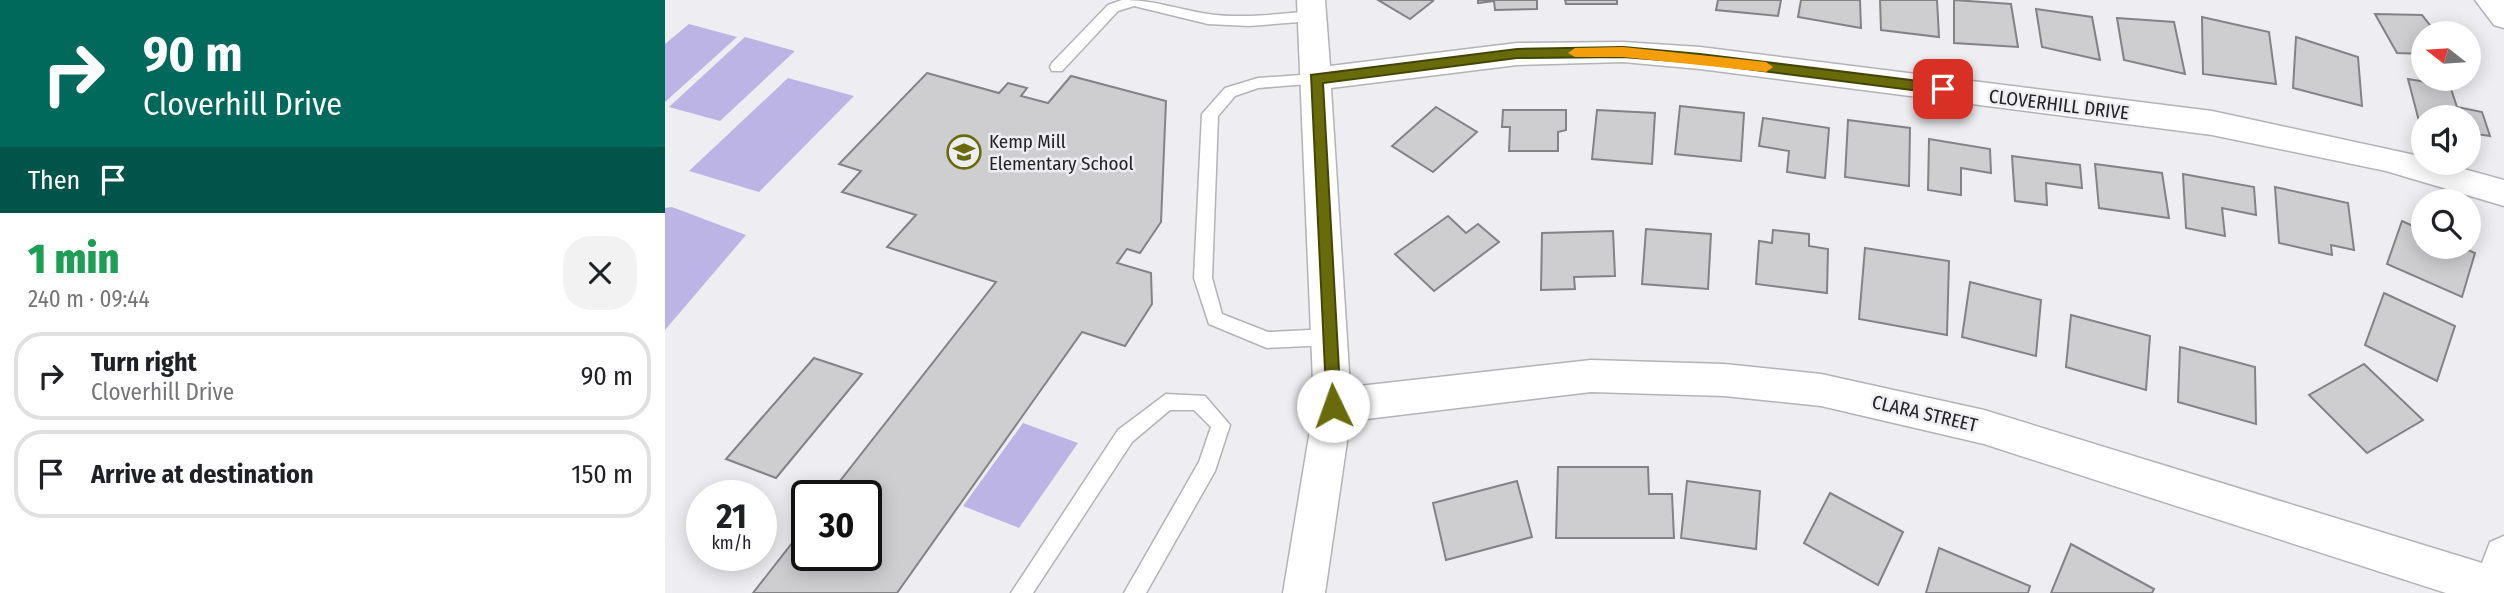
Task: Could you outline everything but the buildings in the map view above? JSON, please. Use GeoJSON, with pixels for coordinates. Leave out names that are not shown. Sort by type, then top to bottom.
{"type":"FeatureCollection","features":[{"type":"Feature","properties":{"kind":"street"},"geometry":{"type":"LineString","coordinates":[[2489,0],[2504,18]]}},
{"type":"Feature","properties":{"kind":"street"},"geometry":{"type":"LineString","coordinates":[[1304,593],[1333,406],[1311,8]]}},
{"type":"Feature","properties":{"kind":"street","name":"CLOVERHILL DRIVE"},"geometry":{"type":"LineString","coordinates":[[1315,79],[1517,54],[1623,52],[1700,58],[2212,123],[2386,159],[2504,193]]}},
{"type":"Feature","properties":{"kind":"street","name":"CLARA STREET"},"geometry":{"type":"LineString","coordinates":[[1333,406],[1591,376],[1724,380],[1821,390],[1984,427],[2498,579]]}},
{"type":"Feature","properties":{"kind":"lane"},"geometry":{"type":"LineString","coordinates":[[1057,67],[1114,8],[1134,1],[1208,19],[1249,21],[1311,8]]}},
{"type":"Feature","properties":{"kind":"lane"},"geometry":{"type":"LineString","coordinates":[[1315,79],[1258,83],[1230,92],[1210,114],[1203,278],[1215,319],[1267,340],[1329,337]]}},
{"type":"Feature","properties":{"kind":"lane"},"geometry":{"type":"LineString","coordinates":[[1021,593],[1125,436],[1166,402],[1198,402],[1221,425],[1208,465],[1134,593]]}},
{"type":"Feature","properties":{"kind":"shaded area"},"geometry":{"type":"Polygon","coordinates":[[[689,24],[737,37],[665,102],[665,44],[689,24]]]}},
{"type":"Feature","properties":{"kind":"shaded area"},"geometry":{"type":"Polygon","coordinates":[[[745,37],[795,51],[720,121],[669,107],[745,37]]]}},
{"type":"Feature","properties":{"kind":"shaded area"},"geometry":{"type":"Polygon","coordinates":[[[788,78],[854,96],[759,192],[689,171],[788,78]]]}},
{"type":"Feature","properties":{"kind":"shaded area"},"geometry":{"type":"Polygon","coordinates":[[[672,207],[746,235],[665,330],[665,208],[672,207]]]}},
{"type":"Feature","properties":{"kind":"shaded area"},"geometry":{"type":"Polygon","coordinates":[[[1023,423],[1078,443],[1019,528],[963,506],[1023,423]]]}},
{"type":"Feature","properties":{"kind":"slow traffic"},"geometry":{"type":"LineString","coordinates":[[1575,53],[1623,52],[1766,67]]}},
{"type":"Feature","properties":{"kind":"place","name":"Kemp Mill Elementary School"},"geometry":{"type":"Point","coordinates":[964,152]}},
{"type":"Feature","properties":{"kind":"route"},"geometry":{"type":"LineString","coordinates":[[1333,406],[1315,79],[1517,54],[1623,52],[1700,58],[1943,89]]}}]}
